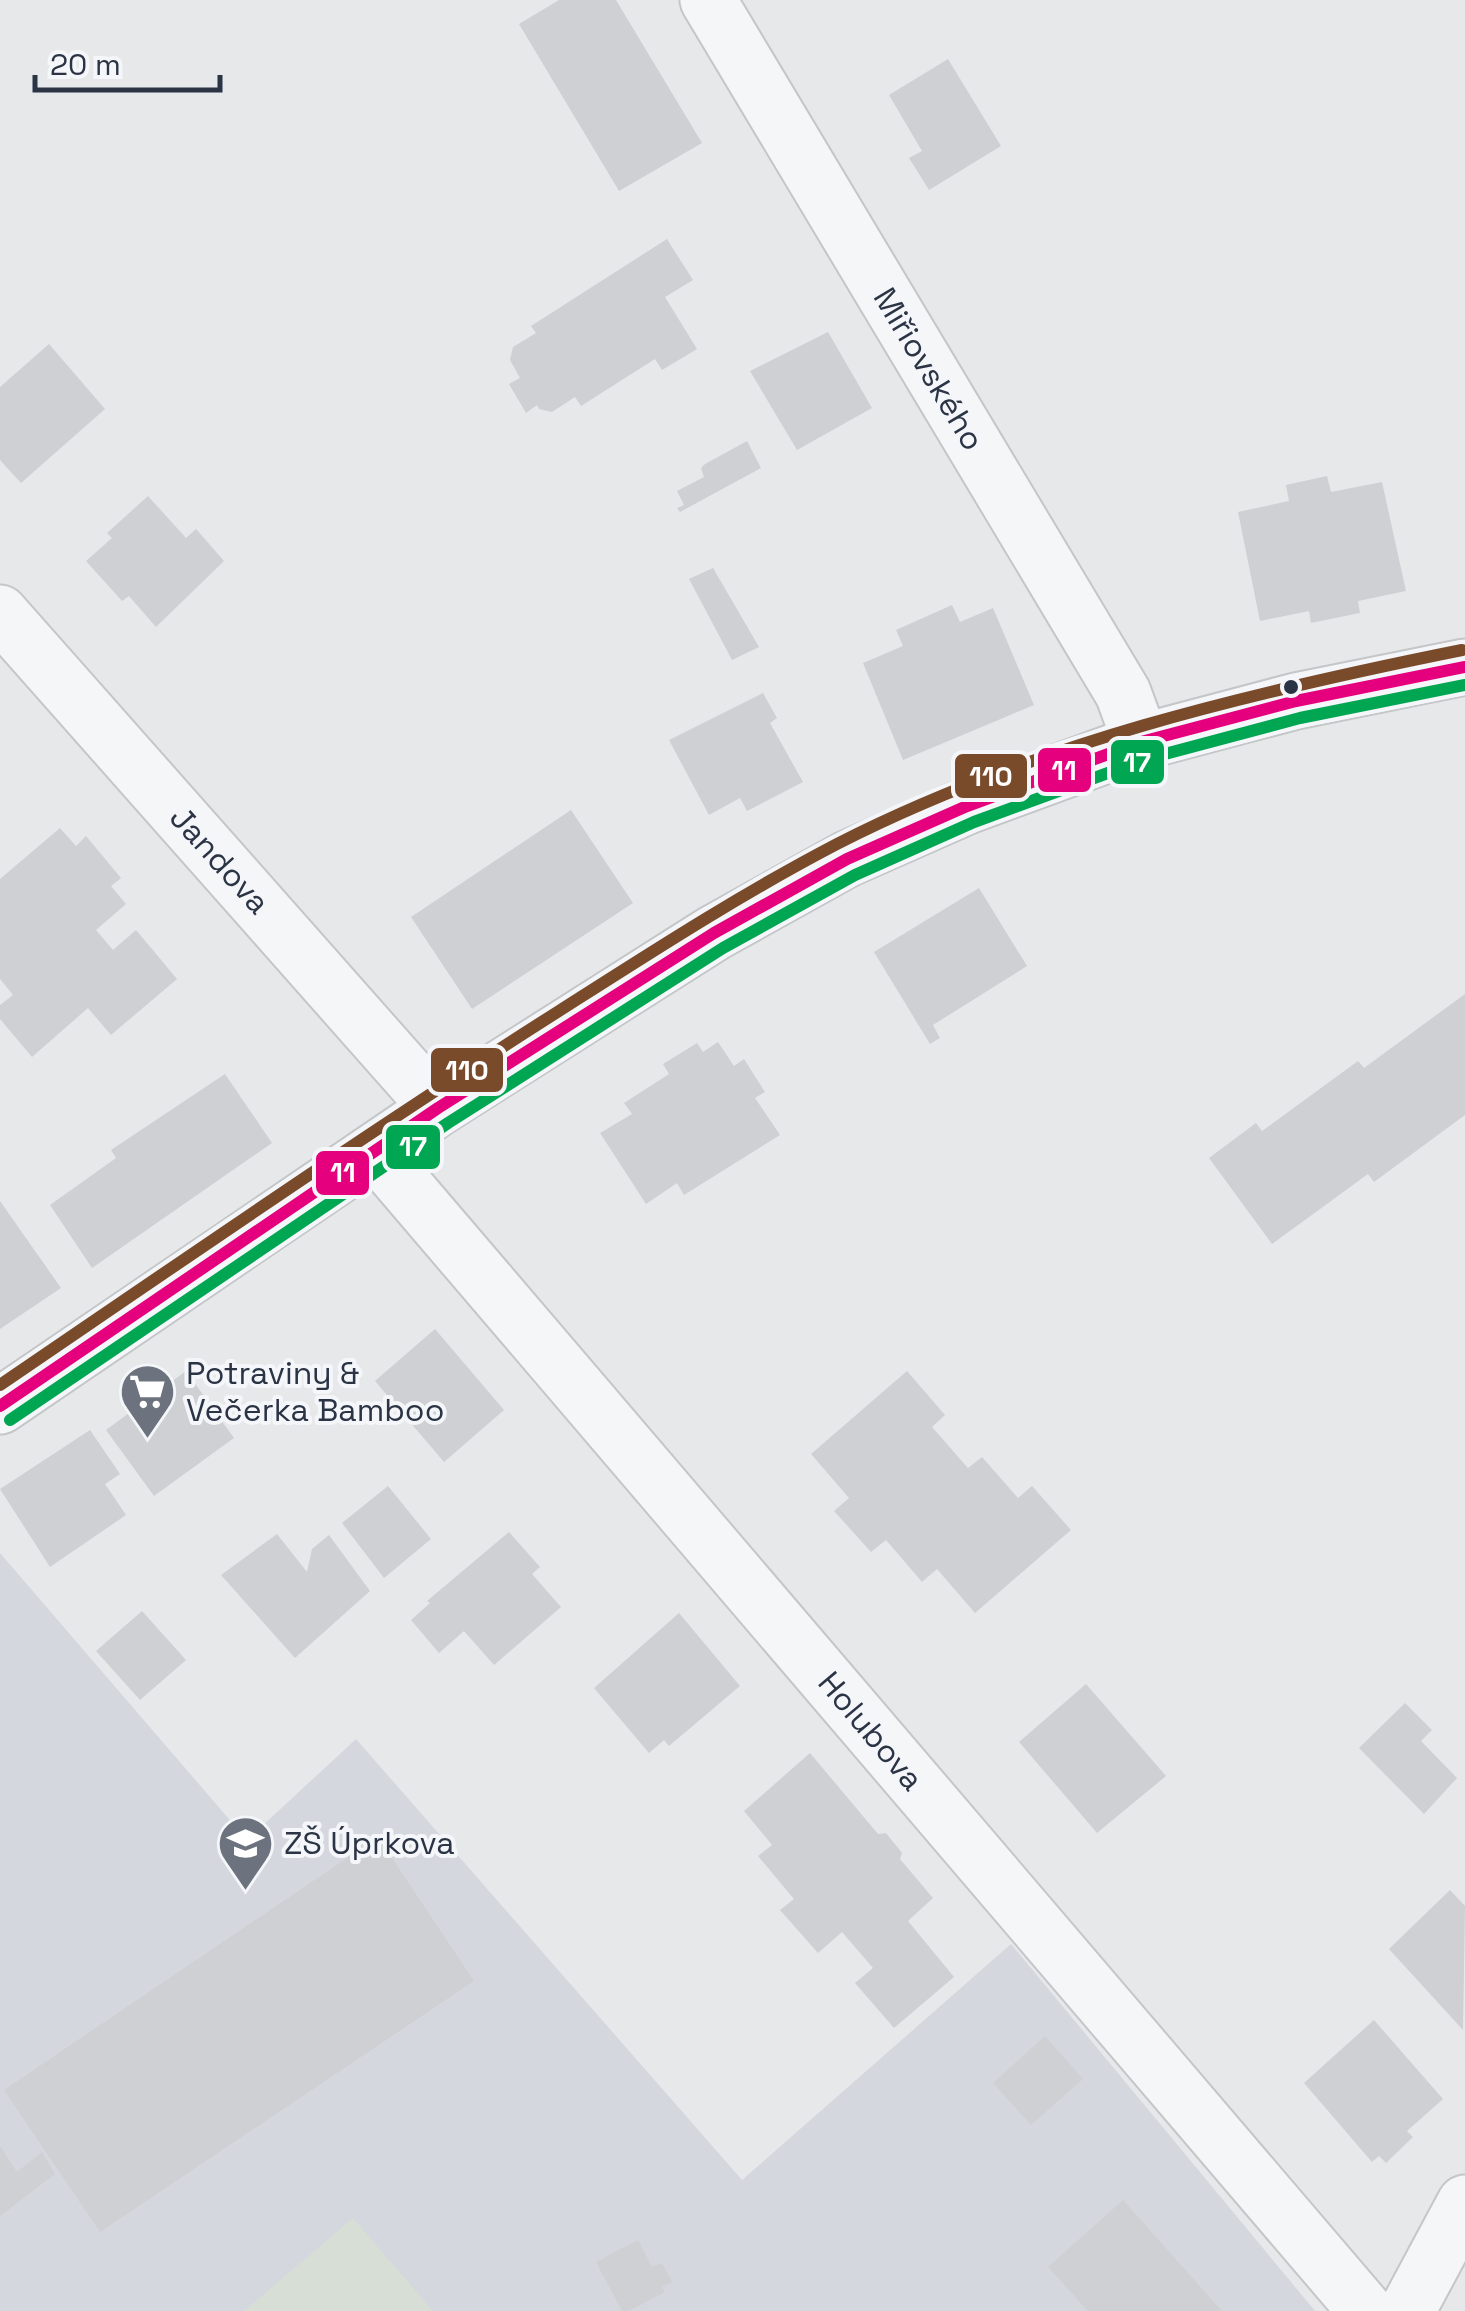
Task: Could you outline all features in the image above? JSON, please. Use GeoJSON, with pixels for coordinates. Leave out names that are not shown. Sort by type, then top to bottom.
{"type":"FeatureCollection","features":[{"type":"Feature","properties":{"kind":"street","name":"Miřiovského"},"geometry":{"type":"LineString","coordinates":[[708,0],[1123,693],[1142,742]]}},
{"type":"Feature","properties":{"kind":"street","name":"Jandova"},"geometry":{"type":"LineString","coordinates":[[0,613],[438,1108]]}},
{"type":"Feature","properties":{"kind":"street"},"geometry":{"type":"LineString","coordinates":[[0,1406],[438,1108],[714,933],[847,859],[967,806],[1142,742],[1296,701],[1465,667]]}},
{"type":"Feature","properties":{"kind":"street","name":"Holubova"},"geometry":{"type":"LineString","coordinates":[[375,1150],[1366,2311]]}},
{"type":"Feature","properties":{"kind":"street"},"geometry":{"type":"LineString","coordinates":[[1407,2311],[1465,2203]]}},
{"type":"Feature","properties":{"kind":"shaded area","name":"ZŠ Úprkova"},"geometry":{"type":"Polygon","coordinates":[[[0,1553],[247,1840],[356,1739],[742,2180],[1011,1944],[1315,2311],[0,2311],[0,1553]]]}},
{"type":"Feature","properties":{"kind":"shaded area"},"geometry":{"type":"Polygon","coordinates":[[[353,2218],[433,2311],[244,2311],[353,2218]]]}},
{"type":"Feature","properties":{"kind":"building"},"geometry":{"type":"Polygon","coordinates":[[[559,0],[616,0],[702,143],[619,191],[519,24],[559,0]]]}},
{"type":"Feature","properties":{"kind":"building"},"geometry":{"type":"Polygon","coordinates":[[[948,59],[1001,146],[929,190],[909,158],[922,151],[889,95],[948,59]]]}},
{"type":"Feature","properties":{"kind":"building"},"geometry":{"type":"Polygon","coordinates":[[[667,239],[693,280],[665,297],[697,349],[662,370],[655,359],[581,406],[575,397],[552,412],[537,405],[526,413],[509,384],[520,378],[510,360],[513,347],[536,333],[531,326],[667,239]]]}},
{"type":"Feature","properties":{"kind":"building"},"geometry":{"type":"Polygon","coordinates":[[[828,332],[872,408],[797,450],[750,371],[828,332]]]}},
{"type":"Feature","properties":{"kind":"building"},"geometry":{"type":"Polygon","coordinates":[[[49,344],[105,409],[21,483],[0,460],[0,387],[49,344]]]}},
{"type":"Feature","properties":{"kind":"building"},"geometry":{"type":"Polygon","coordinates":[[[747,441],[761,468],[680,512],[677,508],[684,505],[677,491],[704,477],[701,468],[705,464],[747,441]]]}},
{"type":"Feature","properties":{"kind":"building"},"geometry":{"type":"Polygon","coordinates":[[[1327,476],[1331,492],[1382,482],[1406,591],[1358,601],[1360,613],[1311,623],[1309,611],[1260,621],[1238,512],[1289,501],[1286,485],[1327,476]]]}},
{"type":"Feature","properties":{"kind":"building"},"geometry":{"type":"Polygon","coordinates":[[[148,496],[186,538],[196,529],[224,561],[156,627],[129,596],[122,601],[86,561],[112,538],[107,533],[148,496]]]}},
{"type":"Feature","properties":{"kind":"building"},"geometry":{"type":"Polygon","coordinates":[[[713,568],[759,647],[732,660],[689,579],[713,568]]]}},
{"type":"Feature","properties":{"kind":"building"},"geometry":{"type":"Polygon","coordinates":[[[952,605],[960,622],[993,608],[1034,705],[903,760],[863,663],[903,646],[896,630],[952,605]]]}},
{"type":"Feature","properties":{"kind":"building"},"geometry":{"type":"Polygon","coordinates":[[[763,693],[777,718],[770,723],[803,782],[747,811],[740,798],[709,815],[669,740],[763,693]]]}},
{"type":"Feature","properties":{"kind":"building"},"geometry":{"type":"Polygon","coordinates":[[[571,810],[633,903],[472,1009],[411,917],[571,810]]]}},
{"type":"Feature","properties":{"kind":"building"},"geometry":{"type":"Polygon","coordinates":[[[60,828],[76,846],[86,836],[121,878],[111,886],[126,904],[96,930],[113,950],[136,930],[177,979],[111,1035],[88,1008],[32,1057],[0,1019],[0,1005],[13,995],[0,979],[0,879],[60,828]]]}},
{"type":"Feature","properties":{"kind":"building"},"geometry":{"type":"Polygon","coordinates":[[[979,888],[1027,966],[933,1025],[940,1038],[930,1044],[874,952],[979,888]]]}},
{"type":"Feature","properties":{"kind":"building"},"geometry":{"type":"Polygon","coordinates":[[[1465,994],[1465,1115],[1374,1182],[1368,1174],[1272,1244],[1209,1158],[1256,1123],[1262,1131],[1358,1061],[1364,1068],[1465,994]]]}},
{"type":"Feature","properties":{"kind":"building"},"geometry":{"type":"Polygon","coordinates":[[[718,1042],[734,1066],[744,1059],[765,1092],[755,1098],[780,1135],[684,1195],[677,1183],[646,1204],[600,1133],[632,1114],[624,1103],[669,1074],[663,1064],[697,1043],[703,1052],[718,1042]]]}},
{"type":"Feature","properties":{"kind":"building"},"geometry":{"type":"Polygon","coordinates":[[[225,1074],[272,1143],[92,1268],[50,1205],[116,1158],[111,1150],[225,1074]]]}},
{"type":"Feature","properties":{"kind":"building"},"geometry":{"type":"Polygon","coordinates":[[[0,1201],[61,1288],[0,1329],[0,1201]]]}},
{"type":"Feature","properties":{"kind":"building"},"geometry":{"type":"Polygon","coordinates":[[[435,1329],[504,1410],[444,1462],[375,1381],[435,1329]]]}},
{"type":"Feature","properties":{"kind":"building"},"geometry":{"type":"Polygon","coordinates":[[[186,1371],[234,1438],[154,1496],[106,1430],[186,1371]]]}},
{"type":"Feature","properties":{"kind":"building"},"geometry":{"type":"Polygon","coordinates":[[[907,1371],[945,1415],[932,1427],[968,1468],[982,1457],[1018,1498],[1032,1486],[1071,1530],[975,1613],[937,1569],[922,1582],[886,1540],[871,1552],[834,1511],[849,1498],[811,1454],[907,1371]]]}},
{"type":"Feature","properties":{"kind":"building"},"geometry":{"type":"Polygon","coordinates":[[[90,1430],[120,1474],[105,1484],[126,1515],[50,1567],[0,1489],[90,1430]]]}},
{"type":"Feature","properties":{"kind":"building"},"geometry":{"type":"Polygon","coordinates":[[[388,1486],[431,1539],[384,1578],[342,1523],[388,1486]]]}},
{"type":"Feature","properties":{"kind":"building"},"geometry":{"type":"Polygon","coordinates":[[[509,1532],[540,1567],[532,1574],[561,1607],[494,1665],[464,1631],[439,1653],[411,1620],[430,1603],[427,1601],[509,1532]]]}},
{"type":"Feature","properties":{"kind":"building"},"geometry":{"type":"Polygon","coordinates":[[[277,1534],[307,1572],[312,1549],[329,1535],[370,1591],[295,1658],[221,1575],[277,1534]]]}},
{"type":"Feature","properties":{"kind":"building"},"geometry":{"type":"Polygon","coordinates":[[[142,1611],[186,1660],[140,1700],[96,1651],[142,1611]]]}},
{"type":"Feature","properties":{"kind":"building"},"geometry":{"type":"Polygon","coordinates":[[[679,1613],[740,1686],[669,1746],[664,1740],[649,1753],[594,1688],[679,1613]]]}},
{"type":"Feature","properties":{"kind":"building"},"geometry":{"type":"Polygon","coordinates":[[[1086,1684],[1166,1776],[1097,1833],[1019,1742],[1086,1684]]]}},
{"type":"Feature","properties":{"kind":"building"},"geometry":{"type":"Polygon","coordinates":[[[1405,1703],[1432,1730],[1421,1741],[1457,1778],[1424,1814],[1359,1748],[1405,1703]]]}},
{"type":"Feature","properties":{"kind":"building"},"geometry":{"type":"Polygon","coordinates":[[[810,1753],[878,1834],[886,1833],[902,1853],[900,1859],[933,1898],[908,1921],[954,1977],[894,2028],[855,1983],[873,1968],[842,1932],[818,1953],[780,1910],[794,1899],[758,1856],[772,1845],[744,1811],[810,1753]]]}},
{"type":"Feature","properties":{"kind":"building"},"geometry":{"type":"Polygon","coordinates":[[[378,1837],[474,1981],[100,2232],[4,2090],[378,1837]]]}},
{"type":"Feature","properties":{"kind":"building"},"geometry":{"type":"Polygon","coordinates":[[[1450,1890],[1465,1906],[1463,2030],[1389,1949],[1450,1890]]]}},
{"type":"Feature","properties":{"kind":"building"},"geometry":{"type":"Polygon","coordinates":[[[1374,2020],[1443,2099],[1407,2131],[1413,2137],[1386,2163],[1379,2156],[1372,2162],[1304,2083],[1374,2020]]]}},
{"type":"Feature","properties":{"kind":"building"},"geometry":{"type":"Polygon","coordinates":[[[1045,2036],[1083,2079],[1031,2125],[993,2083],[1045,2036]]]}},
{"type":"Feature","properties":{"kind":"building"},"geometry":{"type":"Polygon","coordinates":[[[0,2146],[17,2172],[42,2152],[55,2174],[0,2216],[0,2146]]]}},
{"type":"Feature","properties":{"kind":"building"},"geometry":{"type":"Polygon","coordinates":[[[1123,2200],[1222,2311],[1088,2311],[1048,2267],[1123,2200]]]}},
{"type":"Feature","properties":{"kind":"building"},"geometry":{"type":"Polygon","coordinates":[[[638,2240],[652,2267],[662,2263],[672,2282],[662,2287],[665,2292],[622,2311],[596,2262],[638,2240]]]}},
{"type":"Feature","properties":{"kind":"transit line","name":"110"},"geometry":{"type":"LineString","coordinates":[[0,1385],[488,1056],[696,924],[837,844],[911,809],[1064,750],[1222,704],[1462,650]]}},
{"type":"Feature","properties":{"kind":"transit line","name":"11"},"geometry":{"type":"LineString","coordinates":[[0,1406],[438,1108],[714,933],[847,859],[967,806],[1141,742],[1296,701],[1465,667]]}},
{"type":"Feature","properties":{"kind":"transit line","name":"17"},"geometry":{"type":"LineString","coordinates":[[10,1420],[448,1123],[723,948],[855,875],[974,822],[1146,759],[1300,718],[1465,685]]}},
{"type":"Feature","properties":{"kind":"place","name":"Potraviny & Večerka Bamboo"},"geometry":{"type":"Point","coordinates":[147,1440]}},
{"type":"Feature","properties":{"kind":"place","name":"ZŠ Úprkova"},"geometry":{"type":"Point","coordinates":[245,1892]}}]}
